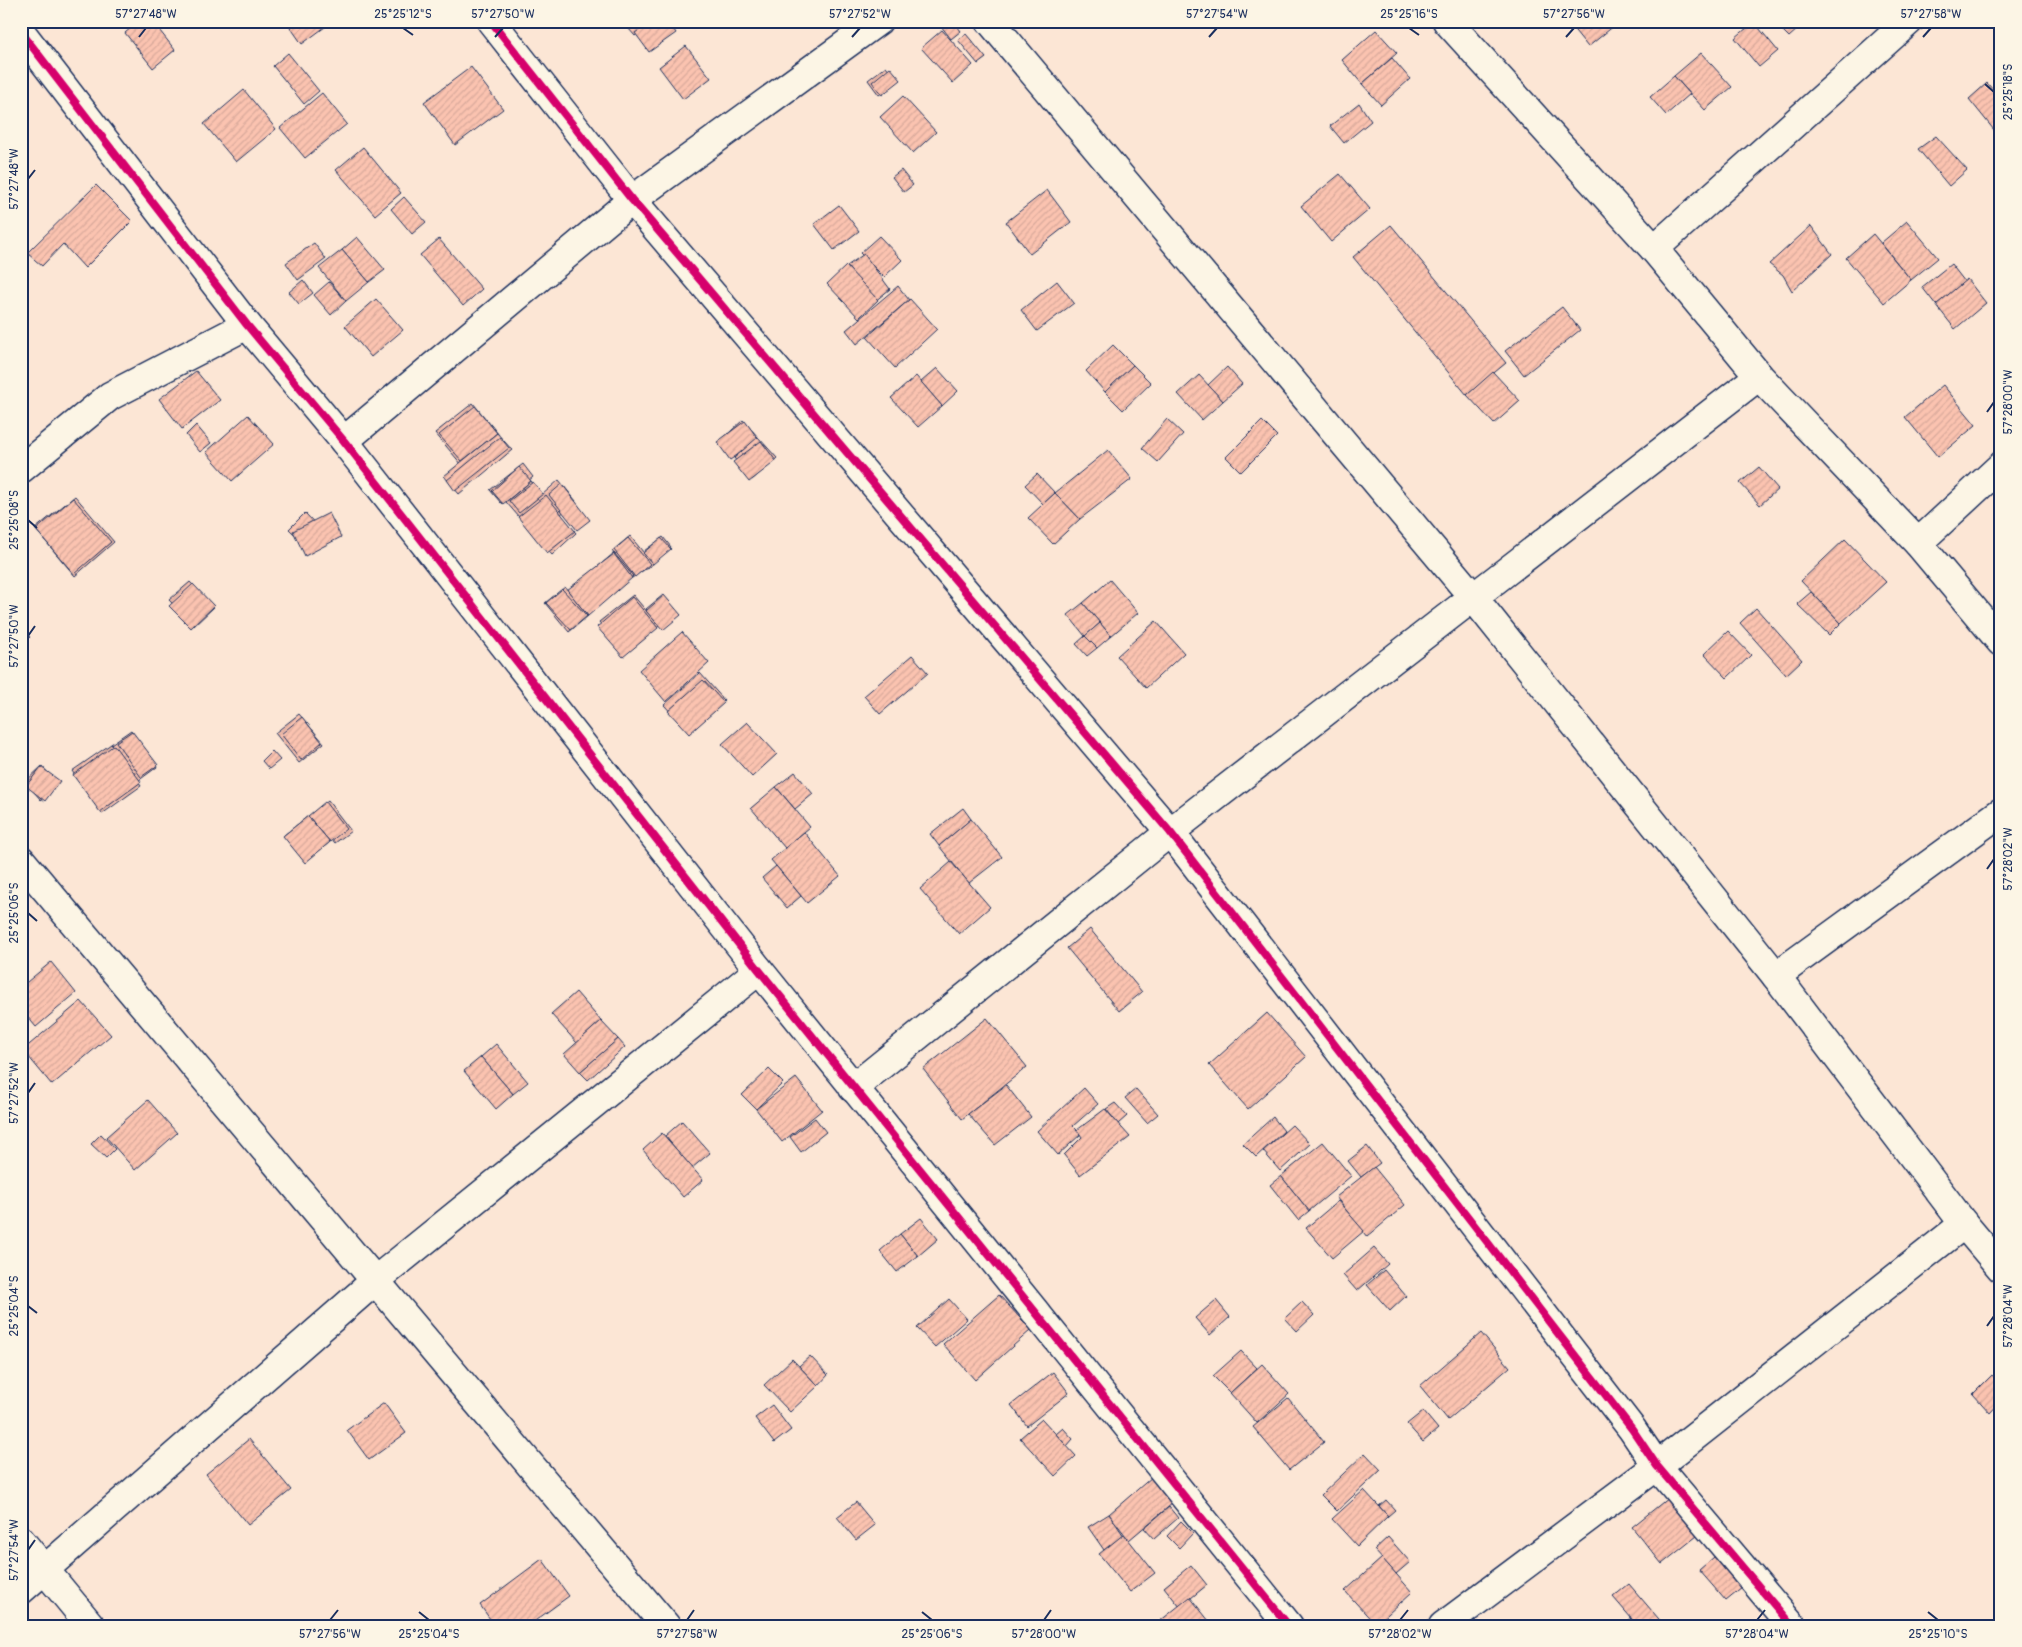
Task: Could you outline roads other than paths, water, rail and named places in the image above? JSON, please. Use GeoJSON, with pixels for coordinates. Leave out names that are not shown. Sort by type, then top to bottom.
{"type":"FeatureCollection","features":[{"type":"Feature","properties":{"kind":"street"},"geometry":{"type":"LineString","coordinates":[[491,21],[632,200],[1170,832],[1626,1421],[1657,1466],[1792,1626]]}},
{"type":"Feature","properties":{"kind":"street"},"geometry":{"type":"LineString","coordinates":[[344,440],[632,200],[878,21]]}},
{"type":"Feature","properties":{"kind":"street"},"geometry":{"type":"LineString","coordinates":[[990,21],[1473,597],[1776,976],[1964,1224],[2001,1268]]}},
{"type":"Feature","properties":{"kind":"street"},"geometry":{"type":"LineString","coordinates":[[1447,21],[1654,249],[1759,376],[1918,542],[2001,642]]}},
{"type":"Feature","properties":{"kind":"street"},"geometry":{"type":"LineString","coordinates":[[1654,249],[1909,21]]}},
{"type":"Feature","properties":{"kind":"street"},"geometry":{"type":"LineString","coordinates":[[21,32],[247,325],[344,440],[758,970],[1289,1626]]}},
{"type":"Feature","properties":{"kind":"street"},"geometry":{"type":"LineString","coordinates":[[21,469],[110,396],[247,325]]}},
{"type":"Feature","properties":{"kind":"street"},"geometry":{"type":"LineString","coordinates":[[853,1088],[1170,832],[1759,376]]}},
{"type":"Feature","properties":{"kind":"street"},"geometry":{"type":"LineString","coordinates":[[1918,542],[2001,466]]}},
{"type":"Feature","properties":{"kind":"street"},"geometry":{"type":"LineString","coordinates":[[1776,976],[2001,812]]}},
{"type":"Feature","properties":{"kind":"street"},"geometry":{"type":"LineString","coordinates":[[21,860],[666,1626]]}},
{"type":"Feature","properties":{"kind":"street"},"geometry":{"type":"LineString","coordinates":[[21,1590],[376,1280],[758,970]]}},
{"type":"Feature","properties":{"kind":"street"},"geometry":{"type":"LineString","coordinates":[[1443,1626],[1657,1466],[1964,1224]]}},
{"type":"Feature","properties":{"kind":"street"},"geometry":{"type":"LineString","coordinates":[[21,1541],[91,1626]]}}]}
